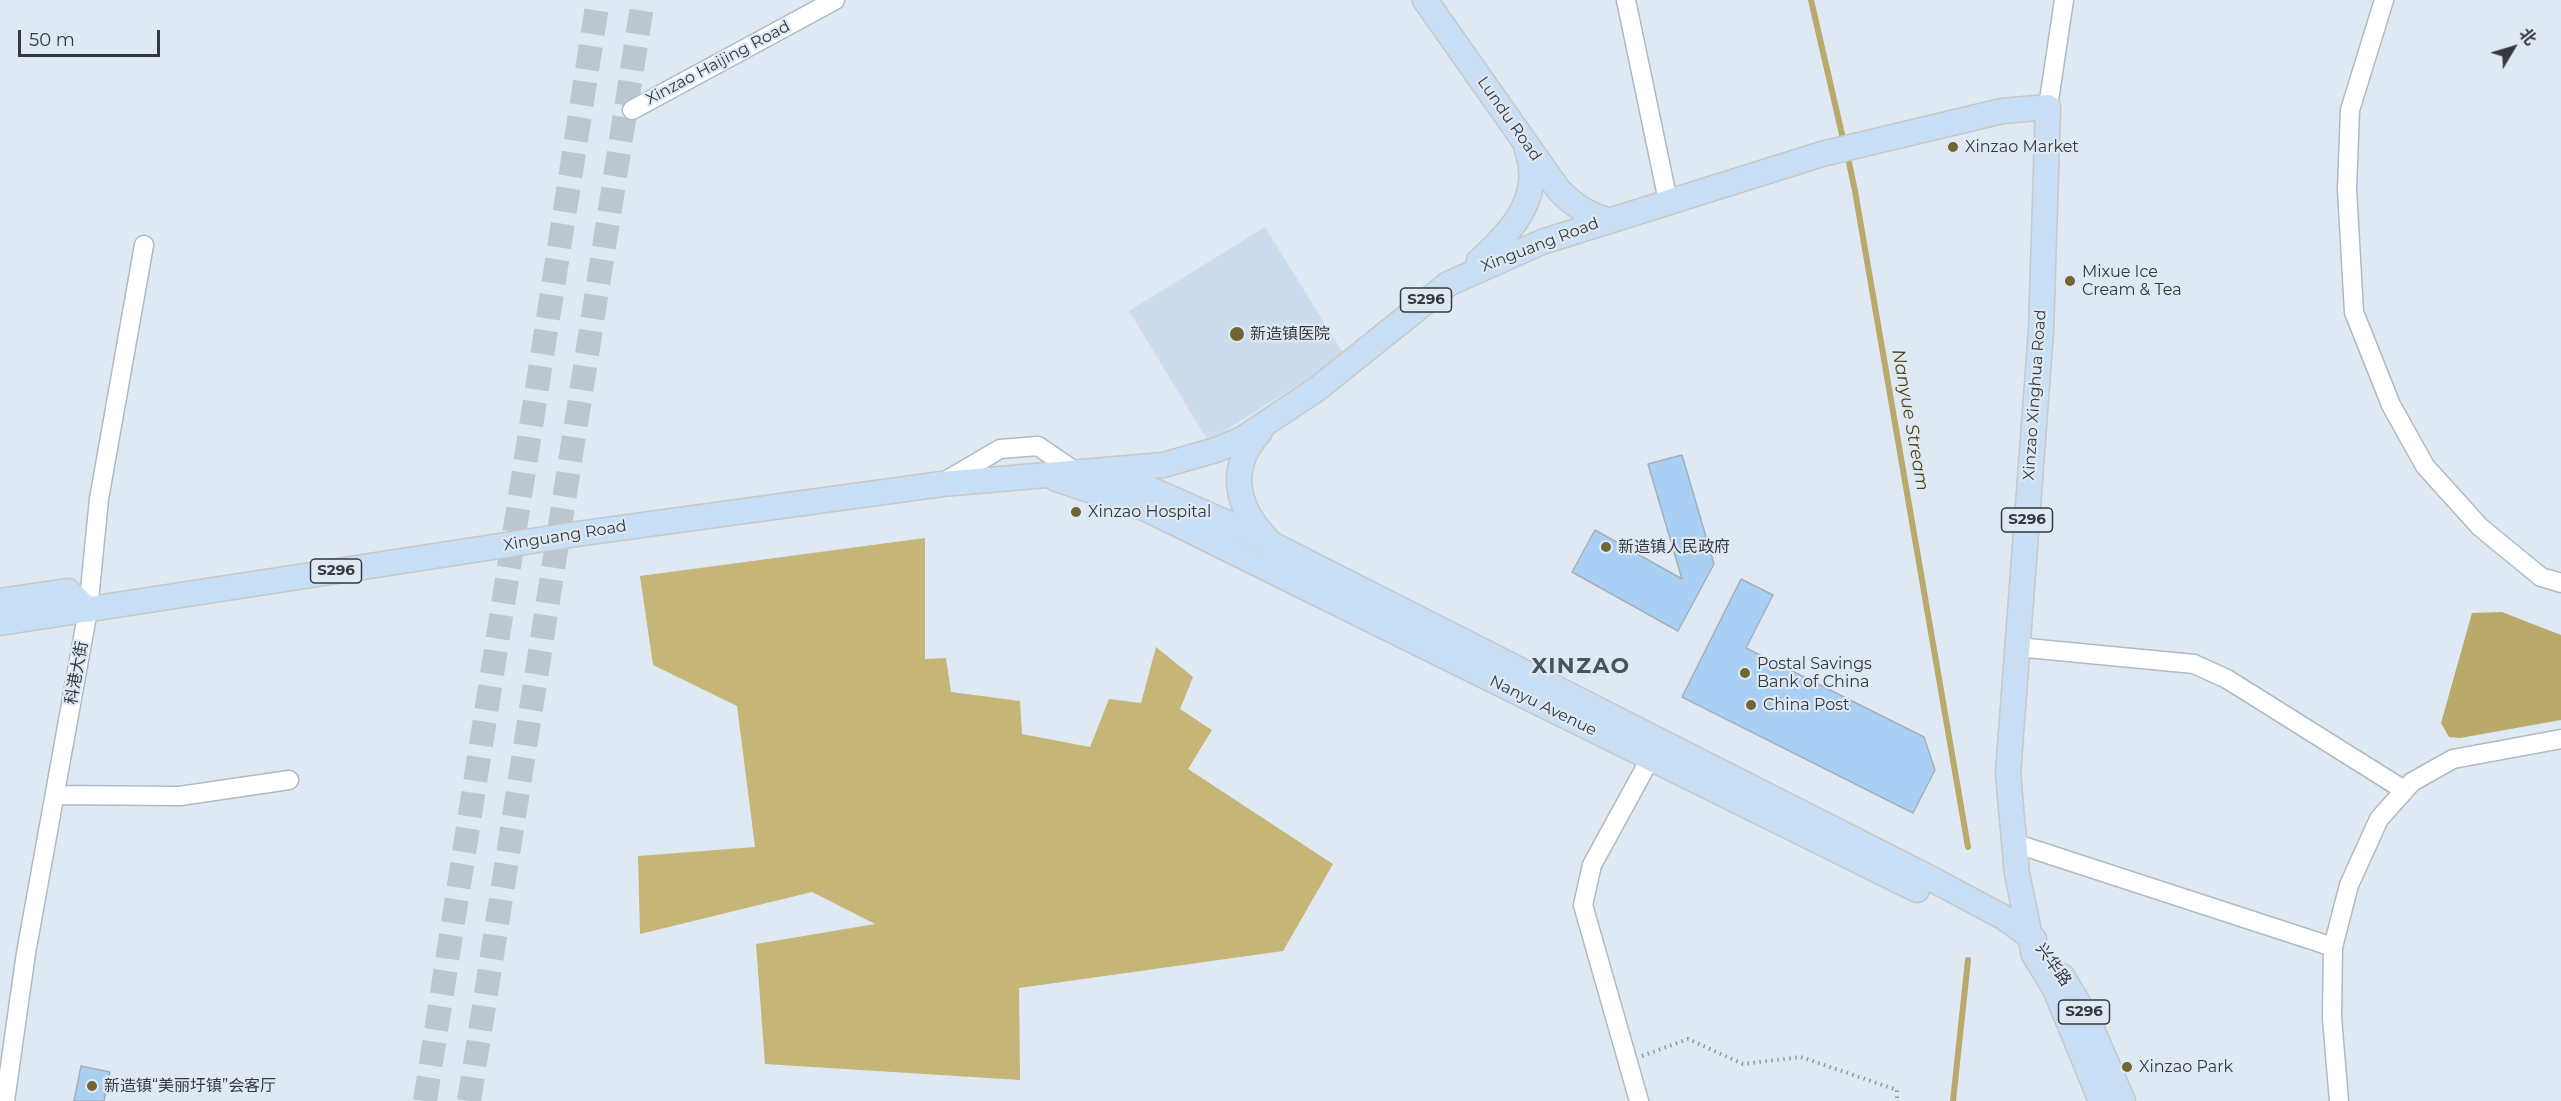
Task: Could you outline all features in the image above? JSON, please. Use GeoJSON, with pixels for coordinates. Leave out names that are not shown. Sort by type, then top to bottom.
{"type":"FeatureCollection","features":[{"type":"Feature","properties":{"kind":"main road","name":"Lundu Road"},"geometry":{"type":"LineString","coordinates":[[1425,0],[1550,179],[1567,199],[1588,213],[1608,220]]}},
{"type":"Feature","properties":{"kind":"main road","name":"Xinguang Road"},"geometry":{"type":"LineString","coordinates":[[1076,472],[1163,465],[1216,450],[1242,439],[1317,389],[1432,295],[1463,276],[1542,242],[1822,154],[2002,111],[2048,107]]}},
{"type":"Feature","properties":{"kind":"main road","name":"Xinzao Xinghua Road"},"geometry":{"type":"LineString","coordinates":[[2031,944],[2014,843],[2008,774],[2041,331],[2048,107]]}},
{"type":"Feature","properties":{"kind":"main road"},"geometry":{"type":"LineString","coordinates":[[1463,276],[1510,230],[1525,208],[1532,169],[1520,134]]}},
{"type":"Feature","properties":{"kind":"main road"},"geometry":{"type":"LineString","coordinates":[[1267,423],[1248,445],[1241,458],[1239,474],[1245,509],[1255,527],[1272,544]]}},
{"type":"Feature","properties":{"kind":"main road","name":"S296"},"geometry":{"type":"LineString","coordinates":[[1043,474],[1076,472]]}},
{"type":"Feature","properties":{"kind":"main road","name":"Nanyu Avenue"},"geometry":{"type":"LineString","coordinates":[[1076,472],[1130,481],[1272,544],[1929,878],[2031,944]]}},
{"type":"Feature","properties":{"kind":"main road","name":"Xinguang Road"},"geometry":{"type":"LineString","coordinates":[[88,610],[584,533],[942,483],[1043,474]]}},
{"type":"Feature","properties":{"kind":"main road","name":"Nanyu Avenue"},"geometry":{"type":"LineString","coordinates":[[1043,474],[1146,509],[1989,925],[2017,941],[2031,944]]}},
{"type":"Feature","properties":{"kind":"main road"},"geometry":{"type":"LineString","coordinates":[[0,601],[68,591],[88,610]]}},
{"type":"Feature","properties":{"kind":"main road","name":"S296"},"geometry":{"type":"LineString","coordinates":[[0,623],[88,610]]}},
{"type":"Feature","properties":{"kind":"main road","name":"兴华路"},"geometry":{"type":"LineString","coordinates":[[2031,944],[2055,989],[2101,1101]]}},
{"type":"Feature","properties":{"kind":"main road","name":"兴华路"},"geometry":{"type":"LineString","coordinates":[[2031,944],[2046,952],[2071,990],[2087,1018],[2122,1101]]}},
{"type":"Feature","properties":{"kind":"street","name":"Xinzao Haijing Road"},"geometry":{"type":"LineString","coordinates":[[632,110],[835,0]]}},
{"type":"Feature","properties":{"kind":"street"},"geometry":{"type":"LineString","coordinates":[[1626,0],[1668,201]]}},
{"type":"Feature","properties":{"kind":"street","name":"Xinzao Xinghua Road"},"geometry":{"type":"LineString","coordinates":[[2048,107],[2064,0]]}},
{"type":"Feature","properties":{"kind":"street"},"geometry":{"type":"LineString","coordinates":[[2384,0],[2350,110],[2347,189],[2354,312],[2391,405],[2425,466],[2480,527],[2541,578],[2561,583]]}},
{"type":"Feature","properties":{"kind":"street","name":"科港大街"},"geometry":{"type":"LineString","coordinates":[[5,1101],[26,953],[88,610],[99,499],[144,245]]}},
{"type":"Feature","properties":{"kind":"street"},"geometry":{"type":"LineString","coordinates":[[942,483],[1000,449],[1038,446],[1076,472]]}},
{"type":"Feature","properties":{"kind":"street"},"geometry":{"type":"LineString","coordinates":[[2017,647],[2194,664],[2228,679],[2404,790]]}},
{"type":"Feature","properties":{"kind":"street"},"geometry":{"type":"LineString","coordinates":[[2339,1101],[2332,1018],[2332,947],[2349,885],[2379,819],[2412,782],[2453,759],[2561,739]]}},
{"type":"Feature","properties":{"kind":"street"},"geometry":{"type":"LineString","coordinates":[[1639,1101],[1583,905],[1592,865],[1650,759]]}},
{"type":"Feature","properties":{"kind":"street"},"geometry":{"type":"LineString","coordinates":[[55,795],[180,796],[289,780]]}},
{"type":"Feature","properties":{"kind":"street"},"geometry":{"type":"LineString","coordinates":[[2014,843],[2332,947]]}},
{"type":"Feature","properties":{"kind":"path"},"geometry":{"type":"LineString","coordinates":[[1628,1061],[1688,1039],[1743,1064],[1801,1057],[1897,1090],[1897,1101]]}},
{"type":"Feature","properties":{"kind":"shaded area","name":"新造镇医院"},"geometry":{"type":"Polygon","coordinates":[[[1265,227],[1345,356],[1208,441],[1129,311],[1265,227]]]}},
{"type":"Feature","properties":{"kind":"shaded area"},"geometry":{"type":"Polygon","coordinates":[[[925,538],[925,659],[946,658],[951,692],[1020,701],[1022,734],[1090,747],[1109,699],[1141,703],[1156,647],[1193,677],[1180,709],[1212,730],[1188,769],[1333,864],[1283,951],[1019,988],[1020,1080],[765,1064],[756,944],[875,924],[812,892],[640,934],[638,856],[755,847],[737,706],[653,665],[640,576],[925,538]]]}},
{"type":"Feature","properties":{"kind":"shaded area"},"geometry":{"type":"Polygon","coordinates":[[[2502,612],[2561,635],[2561,720],[2460,738],[2449,737],[2441,723],[2472,613],[2502,612]]]}},
{"type":"Feature","properties":{"kind":"building","name":"新造镇人民政府"},"geometry":{"type":"Polygon","coordinates":[[[1682,455],[1714,564],[1678,631],[1572,572],[1595,530],[1682,579],[1648,464],[1682,455]]]}},
{"type":"Feature","properties":{"kind":"building","name":"Postal Savings Bank of China"},"geometry":{"type":"Polygon","coordinates":[[[1741,579],[1773,595],[1746,648],[1924,737],[1935,770],[1913,813],[1682,697],[1741,579]]]}},
{"type":"Feature","properties":{"kind":"building","name":"新造镇“美丽圩镇”会客厅"},"geometry":{"type":"Polygon","coordinates":[[[81,1066],[110,1072],[104,1101],[74,1101],[81,1066]]]}},
{"type":"Feature","properties":{"kind":"waterway","name":"Nanyue Stream"},"geometry":{"type":"LineString","coordinates":[[1811,0],[1844,143]]}},
{"type":"Feature","properties":{"kind":"waterway","name":"Nanyue Stream"},"geometry":{"type":"LineString","coordinates":[[1847,153],[1968,847]]}},
{"type":"Feature","properties":{"kind":"waterway","name":"Nanyue Stream"},"geometry":{"type":"LineString","coordinates":[[1953,1101],[1968,960]]}},
{"type":"Feature","properties":{"kind":"tunnel"},"geometry":{"type":"LineString","coordinates":[[425,1101],[598,0]]}},
{"type":"Feature","properties":{"kind":"tunnel"},"geometry":{"type":"LineString","coordinates":[[469,1101],[643,0]]}},
{"type":"Feature","properties":{"kind":"place","name":"Xinzao Market"},"geometry":{"type":"Point","coordinates":[1953,147]}},
{"type":"Feature","properties":{"kind":"place","name":"Mixue Ice Cream & Tea"},"geometry":{"type":"Point","coordinates":[2070,281]}},
{"type":"Feature","properties":{"kind":"place","name":"新造镇医院"},"geometry":{"type":"Point","coordinates":[1237,334]}},
{"type":"Feature","properties":{"kind":"place","name":"Xinzao Hospital"},"geometry":{"type":"Point","coordinates":[1076,512]}},
{"type":"Feature","properties":{"kind":"place","name":"新造镇人民政府"},"geometry":{"type":"Point","coordinates":[1606,547]}},
{"type":"Feature","properties":{"kind":"place","name":"Postal Savings Bank of China"},"geometry":{"type":"Point","coordinates":[1745,673]}},
{"type":"Feature","properties":{"kind":"place","name":"China Post"},"geometry":{"type":"Point","coordinates":[1751,705]}},
{"type":"Feature","properties":{"kind":"place","name":"Xinzao Park"},"geometry":{"type":"Point","coordinates":[2127,1067]}},
{"type":"Feature","properties":{"kind":"place","name":"新造镇“美丽圩镇”会客厅"},"geometry":{"type":"Point","coordinates":[92,1086]}},
{"type":"Feature","properties":{"kind":"district","name":"XINZAO"},"geometry":{"type":"Point","coordinates":[1581,667]}}]}
